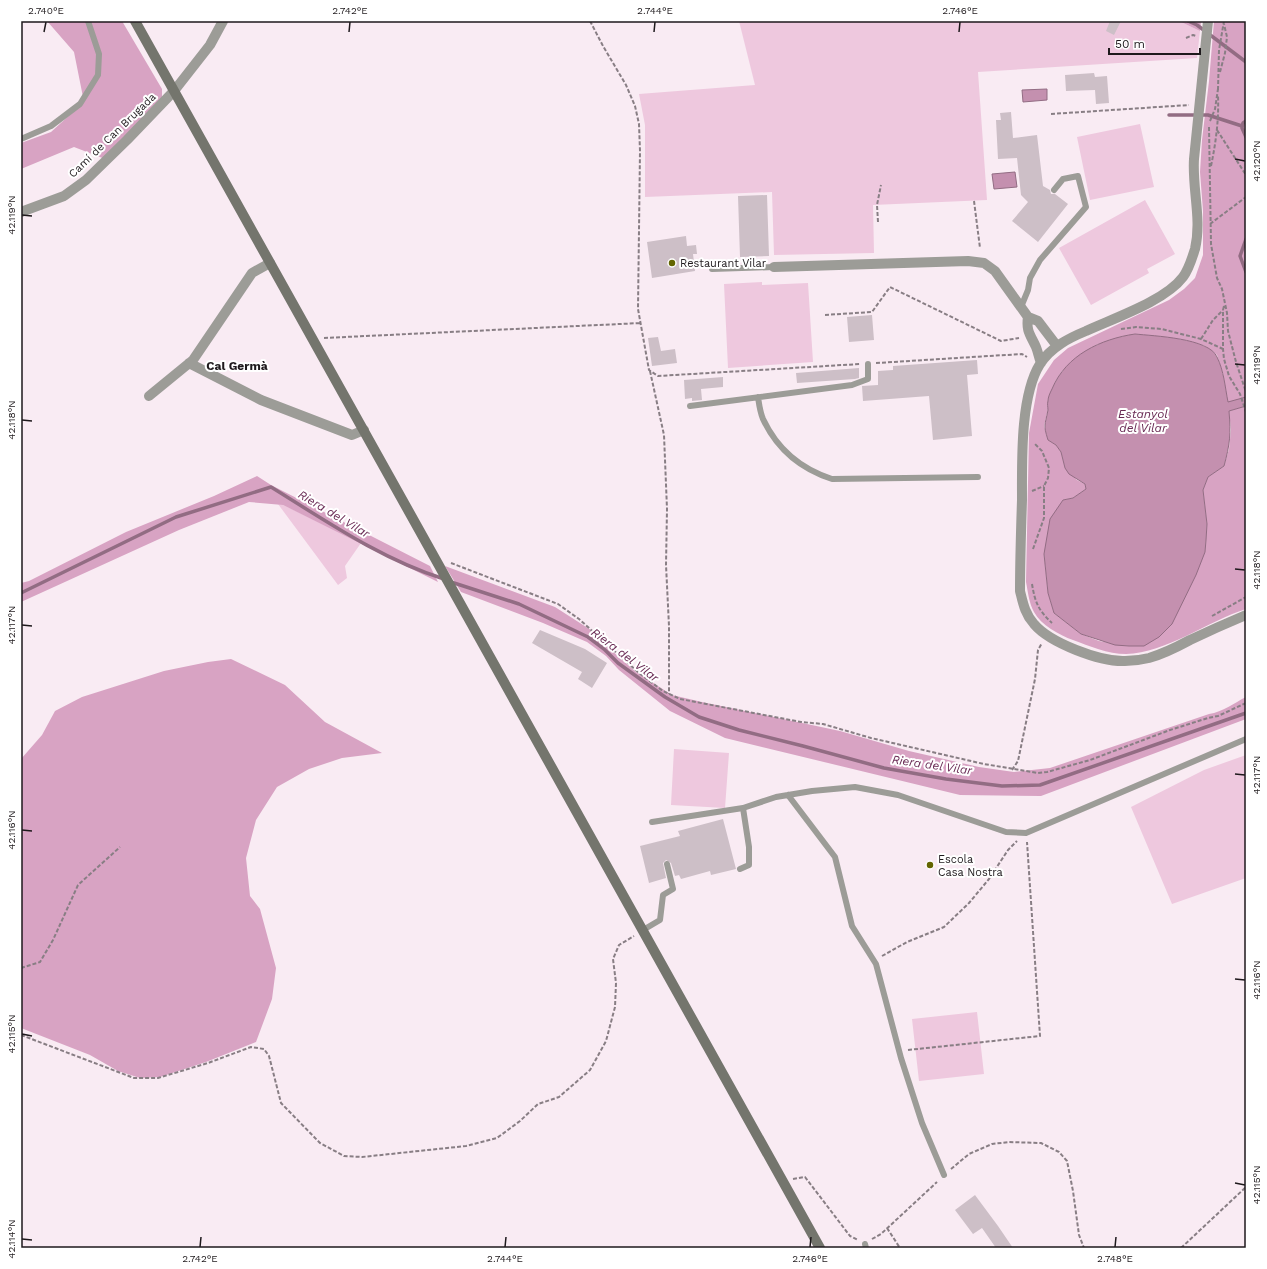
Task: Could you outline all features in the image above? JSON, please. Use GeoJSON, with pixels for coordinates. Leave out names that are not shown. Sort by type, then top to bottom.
{"type":"FeatureCollection","features":[{"type":"Feature","properties":{"kind":"main road"},"geometry":{"type":"LineString","coordinates":[[135,21],[820,1248]]}},
{"type":"Feature","properties":{"kind":"street","name":"Camí de Can Brugada"},"geometry":{"type":"LineString","coordinates":[[21,212],[64,196],[86,180],[174,91],[210,46],[223,21]]}},
{"type":"Feature","properties":{"kind":"street"},"geometry":{"type":"LineString","coordinates":[[1208,21],[1193,175],[1198,225],[1195,248],[1183,277],[1171,289],[1149,303],[1070,338],[1048,353],[1041,363],[1031,384],[1026,409],[1023,441],[1020,591],[1025,610],[1033,624],[1046,636],[1063,645],[1104,659],[1124,662],[1148,659],[1162,654],[1219,626],[1246,615]]}},
{"type":"Feature","properties":{"kind":"street"},"geometry":{"type":"LineString","coordinates":[[774,267],[968,261],[984,263],[995,271],[1028,316],[1038,321],[1057,346]]}},
{"type":"Feature","properties":{"kind":"street"},"geometry":{"type":"LineString","coordinates":[[149,396],[193,360],[252,273],[270,263]]}},
{"type":"Feature","properties":{"kind":"street"},"geometry":{"type":"LineString","coordinates":[[1028,316],[1028,334],[1037,349],[1041,363]]}},
{"type":"Feature","properties":{"kind":"street"},"geometry":{"type":"LineString","coordinates":[[189,363],[261,400],[352,435],[364,430]]}},
{"type":"Feature","properties":{"kind":"lane"},"geometry":{"type":"LineString","coordinates":[[21,139],[51,126],[80,104],[98,75],[99,54],[88,21]]}},
{"type":"Feature","properties":{"kind":"lane"},"geometry":{"type":"LineString","coordinates":[[1021,307],[1028,290],[1030,278],[1040,260],[1086,207],[1078,176],[1063,179],[1054,190]]}},
{"type":"Feature","properties":{"kind":"lane"},"geometry":{"type":"LineString","coordinates":[[712,269],[774,267]]}},
{"type":"Feature","properties":{"kind":"lane"},"geometry":{"type":"LineString","coordinates":[[690,406],[852,385],[868,379],[868,364]]}},
{"type":"Feature","properties":{"kind":"lane"},"geometry":{"type":"LineString","coordinates":[[758,397],[763,417],[772,436],[795,461],[818,475],[832,479],[978,477]]}},
{"type":"Feature","properties":{"kind":"lane"},"geometry":{"type":"LineString","coordinates":[[652,822],[743,808],[776,797],[812,791],[855,787],[898,795],[1006,832],[1026,833],[1246,739]]}},
{"type":"Feature","properties":{"kind":"lane"},"geometry":{"type":"LineString","coordinates":[[788,795],[835,857],[852,926],[876,964],[899,1051],[922,1123],[944,1175]]}},
{"type":"Feature","properties":{"kind":"lane"},"geometry":{"type":"LineString","coordinates":[[740,870],[749,865],[749,846],[743,808]]}},
{"type":"Feature","properties":{"kind":"lane"},"geometry":{"type":"LineString","coordinates":[[643,930],[660,920],[663,895],[673,889],[667,864]]}},
{"type":"Feature","properties":{"kind":"path"},"geometry":{"type":"LineString","coordinates":[[590,21],[626,85],[635,106],[640,124],[638,309],[649,370],[664,435],[667,509],[666,565],[670,626],[669,694]]}},
{"type":"Feature","properties":{"kind":"path"},"geometry":{"type":"LineString","coordinates":[[1224,22],[1219,50],[1218,89],[1215,109],[1209,122],[1210,244],[1217,278],[1222,289],[1227,314],[1228,332],[1246,392]]}},
{"type":"Feature","properties":{"kind":"path"},"geometry":{"type":"LineString","coordinates":[[1219,75],[1225,53],[1227,37],[1224,22]]}},
{"type":"Feature","properties":{"kind":"path"},"geometry":{"type":"LineString","coordinates":[[1210,171],[1219,110],[1218,89]]}},
{"type":"Feature","properties":{"kind":"path"},"geometry":{"type":"LineString","coordinates":[[1051,114],[1185,104],[1200,105]]}},
{"type":"Feature","properties":{"kind":"path"},"geometry":{"type":"LineString","coordinates":[[1217,130],[1246,175]]}},
{"type":"Feature","properties":{"kind":"path"},"geometry":{"type":"LineString","coordinates":[[878,222],[877,205],[881,185]]}},
{"type":"Feature","properties":{"kind":"path"},"geometry":{"type":"LineString","coordinates":[[1210,224],[1246,197]]}},
{"type":"Feature","properties":{"kind":"path"},"geometry":{"type":"LineString","coordinates":[[974,200],[980,248]]}},
{"type":"Feature","properties":{"kind":"path"},"geometry":{"type":"LineString","coordinates":[[826,315],[872,312],[890,287],[1001,341],[1023,338]]}},
{"type":"Feature","properties":{"kind":"path"},"geometry":{"type":"LineString","coordinates":[[1225,304],[1223,310],[1223,349],[1229,376],[1240,394],[1246,412]]}},
{"type":"Feature","properties":{"kind":"path"},"geometry":{"type":"LineString","coordinates":[[1201,339],[1223,310]]}},
{"type":"Feature","properties":{"kind":"path"},"geometry":{"type":"LineString","coordinates":[[312,339],[641,323]]}},
{"type":"Feature","properties":{"kind":"path"},"geometry":{"type":"LineString","coordinates":[[1118,329],[1136,327],[1162,329],[1201,339],[1223,349]]}},
{"type":"Feature","properties":{"kind":"path"},"geometry":{"type":"LineString","coordinates":[[649,370],[658,376],[1022,354],[1041,363]]}},
{"type":"Feature","properties":{"kind":"path"},"geometry":{"type":"LineString","coordinates":[[1032,441],[1042,451],[1049,468],[1048,478],[1044,486],[1044,518],[1033,547],[1032,554]]}},
{"type":"Feature","properties":{"kind":"path"},"geometry":{"type":"LineString","coordinates":[[439,564],[447,562],[558,604],[578,619],[638,673],[663,691],[680,699],[801,722],[823,724],[872,738],[1012,770],[1038,773],[1047,772],[1090,760],[1170,730],[1218,716],[1246,702]]}},
{"type":"Feature","properties":{"kind":"path"},"geometry":{"type":"LineString","coordinates":[[1032,578],[1035,599],[1042,614],[1056,627]]}},
{"type":"Feature","properties":{"kind":"path"},"geometry":{"type":"LineString","coordinates":[[1207,620],[1246,597]]}},
{"type":"Feature","properties":{"kind":"path"},"geometry":{"type":"LineString","coordinates":[[1012,770],[1018,761],[1035,679],[1038,650],[1046,636]]}},
{"type":"Feature","properties":{"kind":"path"},"geometry":{"type":"LineString","coordinates":[[874,961],[907,942],[944,927],[969,903],[989,879],[1008,850],[1026,833]]}},
{"type":"Feature","properties":{"kind":"path"},"geometry":{"type":"LineString","coordinates":[[899,1051],[1040,1036],[1026,833]]}},
{"type":"Feature","properties":{"kind":"path"},"geometry":{"type":"LineString","coordinates":[[21,968],[40,962],[53,940],[78,885],[120,847]]}},
{"type":"Feature","properties":{"kind":"path"},"geometry":{"type":"LineString","coordinates":[[21,1035],[134,1078],[158,1078],[208,1063],[251,1047],[264,1049],[269,1056],[281,1103],[320,1143],[344,1156],[362,1157],[466,1146],[497,1138],[520,1121],[538,1104],[559,1097],[590,1070],[606,1041],[615,1007],[616,983],[613,959],[619,945],[643,930]]}},
{"type":"Feature","properties":{"kind":"path"},"geometry":{"type":"LineString","coordinates":[[795,1178],[805,1177],[850,1236],[866,1246],[969,1154],[992,1144],[1041,1143],[1059,1152],[1067,1161],[1079,1235],[1084,1248]]}},
{"type":"Feature","properties":{"kind":"path"},"geometry":{"type":"LineString","coordinates":[[1181,1248],[1246,1187]]}},
{"type":"Feature","properties":{"kind":"path"},"geometry":{"type":"LineString","coordinates":[[887,1228],[900,1248]]}},
{"type":"Feature","properties":{"kind":"shaded area"},"geometry":{"type":"Polygon","coordinates":[[[47,21],[122,21],[162,89],[162,97],[105,159],[74,147],[21,169],[21,143],[51,132],[84,102],[74,52],[47,21]]]}},
{"type":"Feature","properties":{"kind":"shaded area"},"geometry":{"type":"Polygon","coordinates":[[[739,21],[1179,21],[1200,31],[1197,58],[978,72],[987,200],[873,205],[874,253],[774,255],[772,192],[645,197],[645,125],[639,94],[755,85],[739,21]]]}},
{"type":"Feature","properties":{"kind":"shaded area"},"geometry":{"type":"Polygon","coordinates":[[[1179,21],[1201,21],[1200,31],[1179,21]]]}},
{"type":"Feature","properties":{"kind":"shaded area"},"geometry":{"type":"Polygon","coordinates":[[[1214,21],[1246,21],[1246,397],[1228,403],[1223,373],[1217,355],[1205,346],[1180,339],[1135,334],[1125,336],[1096,345],[1062,371],[1055,382],[1048,400],[1048,409],[1044,426],[1048,440],[1056,445],[1061,452],[1065,468],[1077,480],[1085,484],[1086,489],[1073,498],[1063,500],[1044,554],[1048,593],[1054,613],[1081,634],[1099,641],[1129,646],[1205,552],[1207,524],[1203,490],[1208,477],[1224,466],[1229,449],[1231,430],[1229,411],[1246,406],[1246,609],[1156,648],[1126,654],[1112,653],[1086,645],[1056,632],[1037,617],[1031,605],[1026,582],[1029,433],[1038,384],[1054,360],[1068,348],[1169,300],[1184,289],[1195,278],[1203,255],[1203,211],[1200,172],[1214,21]]]}},
{"type":"Feature","properties":{"kind":"shaded area"},"geometry":{"type":"Polygon","coordinates":[[[1140,124],[1154,187],[1090,200],[1077,137],[1140,124]]]}},
{"type":"Feature","properties":{"kind":"shaded area"},"geometry":{"type":"Polygon","coordinates":[[[1145,200],[1175,254],[1147,269],[1149,273],[1091,305],[1059,248],[1145,200]]]}},
{"type":"Feature","properties":{"kind":"shaded area"},"geometry":{"type":"Polygon","coordinates":[[[762,282],[762,285],[808,283],[813,362],[728,368],[724,284],[762,282]]]}},
{"type":"Feature","properties":{"kind":"shaded area"},"geometry":{"type":"Polygon","coordinates":[[[257,476],[271,485],[430,566],[438,582],[283,505],[249,502],[179,530],[21,602],[21,583],[29,581],[126,532],[214,496],[257,476]]]}},
{"type":"Feature","properties":{"kind":"shaded area"},"geometry":{"type":"Polygon","coordinates":[[[278,504],[298,512],[361,543],[345,566],[347,578],[338,585],[278,504]]]}},
{"type":"Feature","properties":{"kind":"shaded area"},"geometry":{"type":"Polygon","coordinates":[[[445,566],[555,607],[594,632],[611,650],[636,672],[672,695],[840,731],[909,751],[979,767],[1014,772],[1050,768],[1219,711],[1246,697],[1246,719],[1041,796],[960,795],[725,738],[670,711],[619,670],[606,656],[587,642],[543,623],[461,592],[445,566]]]}},
{"type":"Feature","properties":{"kind":"shaded area"},"geometry":{"type":"Polygon","coordinates":[[[231,659],[285,685],[325,722],[382,753],[342,758],[309,769],[277,787],[256,820],[246,858],[250,896],[260,909],[276,968],[272,999],[256,1042],[206,1062],[160,1077],[140,1078],[118,1071],[90,1055],[21,1028],[21,759],[42,735],[55,711],[82,697],[164,671],[231,659]]]}},
{"type":"Feature","properties":{"kind":"shaded area"},"geometry":{"type":"Polygon","coordinates":[[[674,749],[729,753],[725,808],[671,805],[674,749]]]}},
{"type":"Feature","properties":{"kind":"shaded area"},"geometry":{"type":"Polygon","coordinates":[[[1246,755],[1246,878],[1172,904],[1131,807],[1204,770],[1246,755]]]}},
{"type":"Feature","properties":{"kind":"shaded area"},"geometry":{"type":"Polygon","coordinates":[[[977,1012],[984,1074],[919,1081],[912,1019],[977,1012]]]}},
{"type":"Feature","properties":{"kind":"water"},"geometry":{"type":"Polygon","coordinates":[[[1047,89],[1047,100],[1023,102],[1022,90],[1047,89]]]}},
{"type":"Feature","properties":{"kind":"water"},"geometry":{"type":"Polygon","coordinates":[[[1015,172],[1017,187],[994,189],[992,174],[1015,172]]]}},
{"type":"Feature","properties":{"kind":"water","name":"Estanyol del Vilar"},"geometry":{"type":"Polygon","coordinates":[[[1135,334],[1180,339],[1193,342],[1212,351],[1217,357],[1223,373],[1228,402],[1246,397],[1246,406],[1229,411],[1230,439],[1224,466],[1208,477],[1203,490],[1207,524],[1206,540],[1205,552],[1196,575],[1172,624],[1159,637],[1144,646],[1115,645],[1081,634],[1054,613],[1048,593],[1044,554],[1050,519],[1063,500],[1073,498],[1086,489],[1085,484],[1069,474],[1065,468],[1061,452],[1056,445],[1048,440],[1045,425],[1050,394],[1058,377],[1075,358],[1097,345],[1122,336],[1135,334]]]}},
{"type":"Feature","properties":{"kind":"building"},"geometry":{"type":"Polygon","coordinates":[[[1110,21],[1121,21],[1114,35],[1106,31],[1110,21]]]}},
{"type":"Feature","properties":{"kind":"building"},"geometry":{"type":"Polygon","coordinates":[[[1094,73],[1095,77],[1107,76],[1109,103],[1096,104],[1095,90],[1066,91],[1065,75],[1094,73]]]}},
{"type":"Feature","properties":{"kind":"building"},"geometry":{"type":"Polygon","coordinates":[[[1011,112],[1013,138],[1037,135],[1043,186],[1050,190],[1051,194],[1055,194],[1068,204],[1038,242],[1012,221],[1028,202],[1021,195],[1017,158],[998,159],[996,120],[1001,120],[1000,113],[1011,112]]]}},
{"type":"Feature","properties":{"kind":"building"},"geometry":{"type":"Polygon","coordinates":[[[767,195],[769,256],[740,257],[738,196],[767,195]]]}},
{"type":"Feature","properties":{"kind":"building","name":"Restaurant Vilar"},"geometry":{"type":"Polygon","coordinates":[[[686,236],[687,246],[696,245],[697,254],[693,254],[695,271],[652,278],[647,242],[686,236]]]}},
{"type":"Feature","properties":{"kind":"building"},"geometry":{"type":"Polygon","coordinates":[[[872,315],[874,340],[849,342],[847,317],[872,315]]]}},
{"type":"Feature","properties":{"kind":"building"},"geometry":{"type":"Polygon","coordinates":[[[658,337],[661,351],[675,349],[677,363],[652,366],[648,338],[658,337]]]}},
{"type":"Feature","properties":{"kind":"building"},"geometry":{"type":"Polygon","coordinates":[[[977,360],[978,374],[967,375],[972,436],[933,440],[929,396],[863,401],[862,386],[878,385],[878,371],[893,370],[893,366],[977,360]]]}},
{"type":"Feature","properties":{"kind":"building"},"geometry":{"type":"Polygon","coordinates":[[[859,368],[859,378],[855,379],[797,383],[796,373],[859,368]]]}},
{"type":"Feature","properties":{"kind":"building"},"geometry":{"type":"Polygon","coordinates":[[[723,377],[723,387],[701,389],[702,400],[692,401],[692,398],[685,399],[684,380],[723,377]]]}},
{"type":"Feature","properties":{"kind":"building"},"geometry":{"type":"Polygon","coordinates":[[[540,630],[585,649],[607,663],[592,688],[578,679],[582,672],[532,643],[540,630]]]}},
{"type":"Feature","properties":{"kind":"building"},"geometry":{"type":"Polygon","coordinates":[[[723,819],[736,869],[711,875],[710,871],[681,879],[679,875],[675,876],[671,863],[666,860],[663,863],[666,878],[649,883],[640,846],[680,836],[678,831],[723,819]]]}},
{"type":"Feature","properties":{"kind":"building"},"geometry":{"type":"Polygon","coordinates":[[[975,1195],[1013,1248],[996,1248],[982,1228],[973,1234],[955,1210],[975,1195]]]}},
{"type":"Feature","properties":{"kind":"waterway"},"geometry":{"type":"LineString","coordinates":[[1188,21],[1197,25],[1246,62]]}},
{"type":"Feature","properties":{"kind":"waterway"},"geometry":{"type":"LineString","coordinates":[[1169,115],[1208,115],[1242,126]]}},
{"type":"Feature","properties":{"kind":"waterway"},"geometry":{"type":"LineString","coordinates":[[1246,121],[1243,123],[1242,128],[1246,137]]}},
{"type":"Feature","properties":{"kind":"waterway"},"geometry":{"type":"LineString","coordinates":[[1246,239],[1240,256],[1246,272]]}},
{"type":"Feature","properties":{"kind":"waterway","name":"Riera del Vilar"},"geometry":{"type":"LineString","coordinates":[[21,593],[176,517],[271,487],[333,526],[376,550],[421,571],[444,579]]}},
{"type":"Feature","properties":{"kind":"waterway","name":"Riera del Vilar"},"geometry":{"type":"LineString","coordinates":[[451,582],[519,604],[588,637],[604,649],[618,663],[665,697],[699,717],[739,730],[884,768],[946,779],[1002,786],[1040,785],[1246,713]]}},
{"type":"Feature","properties":{"kind":"place","name":"Restaurant Vilar"},"geometry":{"type":"Point","coordinates":[672,263]}},
{"type":"Feature","properties":{"kind":"place","name":"Escola Casa Nostra"},"geometry":{"type":"Point","coordinates":[930,865]}},
{"type":"Feature","properties":{"kind":"district","name":"Cal Germà"},"geometry":{"type":"Point","coordinates":[237,366]}}]}
